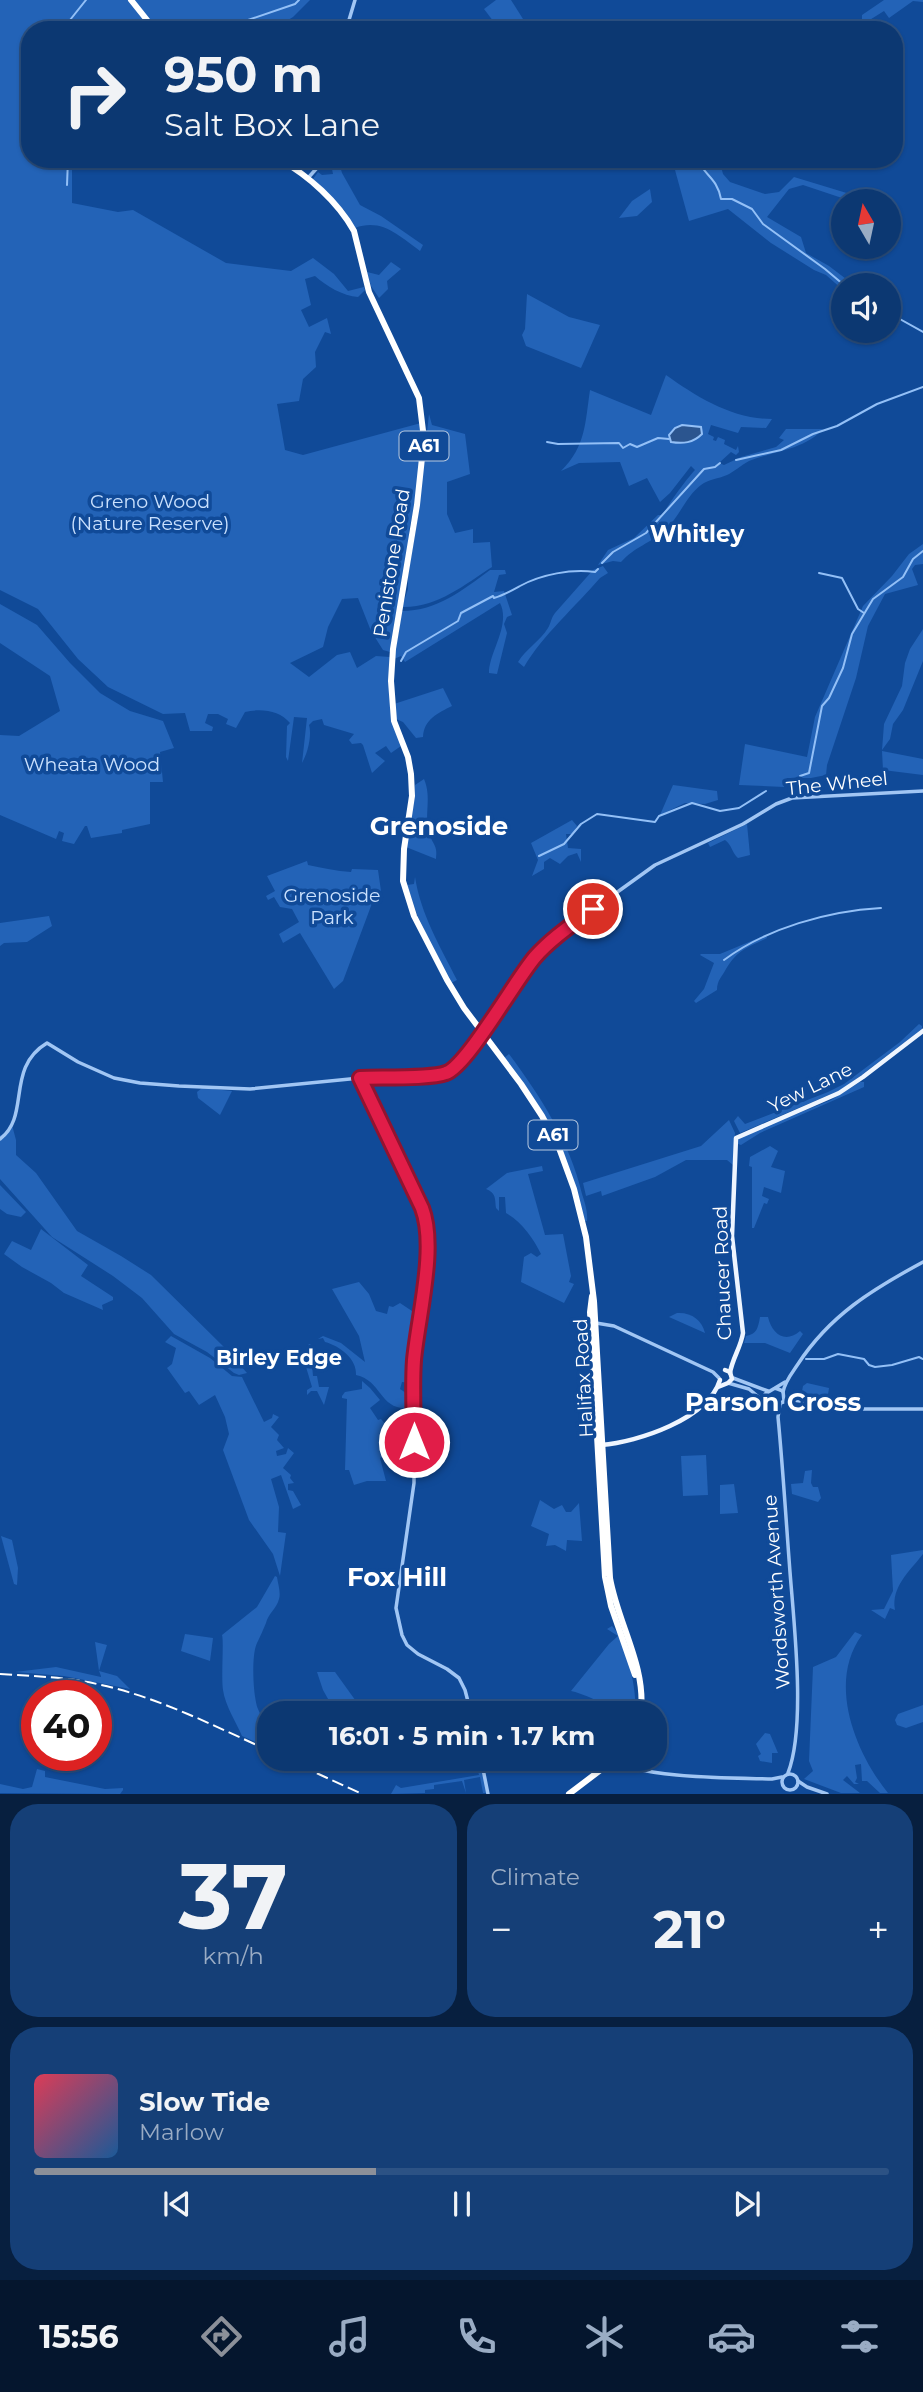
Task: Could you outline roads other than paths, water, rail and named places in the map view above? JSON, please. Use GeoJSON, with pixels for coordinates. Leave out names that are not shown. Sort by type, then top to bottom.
{"type":"FeatureCollection","features":[{"type":"Feature","properties":{"kind":"highway"},"geometry":{"type":"LineString","coordinates":[[131,0],[148,21]]}},
{"type":"Feature","properties":{"kind":"highway","name":"Penistone Road"},"geometry":{"type":"LineString","coordinates":[[293,168],[308,178],[345,216],[354,232],[369,292],[423,412],[425,439],[393,649],[391,681],[394,721],[410,764],[412,796],[403,856],[406,893],[435,960],[482,1033]]}},
{"type":"Feature","properties":{"kind":"highway","name":"Halifax Road"},"geometry":{"type":"LineString","coordinates":[[482,1033],[528,1093],[559,1148],[583,1224],[593,1294],[605,1577],[611,1606],[625,1634],[637,1684],[638,1701]]}},
{"type":"Feature","properties":{"kind":"highway"},"geometry":{"type":"LineString","coordinates":[[569,1794],[601,1771]]}},
{"type":"Feature","properties":{"kind":"highway"},"geometry":{"type":"LineString","coordinates":[[575,1794],[603,1771]]}},
{"type":"Feature","properties":{"kind":"main road","name":"Yew Lane"},"geometry":{"type":"LineString","coordinates":[[738,1136],[839,1093],[923,1031]]}},
{"type":"Feature","properties":{"kind":"main road","name":"Chaucer Road"},"geometry":{"type":"LineString","coordinates":[[727,1373],[741,1345],[743,1333],[732,1236],[735,1144],[738,1136]]}},
{"type":"Feature","properties":{"kind":"main road"},"geometry":{"type":"LineString","coordinates":[[717,1388],[719,1379],[727,1373]]}},
{"type":"Feature","properties":{"kind":"main road"},"geometry":{"type":"LineString","coordinates":[[727,1373],[727,1384]]}},
{"type":"Feature","properties":{"kind":"main road"},"geometry":{"type":"LineString","coordinates":[[719,1379],[727,1384]]}},
{"type":"Feature","properties":{"kind":"main road"},"geometry":{"type":"LineString","coordinates":[[600,1445],[642,1438],[665,1429],[695,1410],[717,1388],[727,1384]]}},
{"type":"Feature","properties":{"kind":"street"},"geometry":{"type":"LineString","coordinates":[[349,21],[355,0]]}},
{"type":"Feature","properties":{"kind":"street"},"geometry":{"type":"LineString","coordinates":[[308,178],[317,168]]}},
{"type":"Feature","properties":{"kind":"street","name":"The Wheel"},"geometry":{"type":"LineString","coordinates":[[0,1139],[6,1133],[16,1112],[20,1081],[26,1064],[32,1054],[47,1043],[78,1062],[109,1076],[140,1083],[250,1090],[360,1078],[447,1073],[458,1065],[482,1033],[524,970],[559,934],[655,865],[792,798],[923,791]]}},
{"type":"Feature","properties":{"kind":"street"},"geometry":{"type":"LineString","coordinates":[[360,1078],[422,1208],[428,1235],[414,1368],[414,1483],[396,1611],[407,1645],[459,1678],[468,1701]]}},
{"type":"Feature","properties":{"kind":"street"},"geometry":{"type":"LineString","coordinates":[[762,1401],[763,1396],[786,1382],[816,1340],[841,1313],[879,1286],[923,1262]]}},
{"type":"Feature","properties":{"kind":"street"},"geometry":{"type":"LineString","coordinates":[[594,1326],[607,1325],[713,1372],[727,1373],[756,1388],[784,1393],[793,1400]]}},
{"type":"Feature","properties":{"kind":"street"},"geometry":{"type":"LineString","coordinates":[[713,1372],[719,1379]]}},
{"type":"Feature","properties":{"kind":"street"},"geometry":{"type":"LineString","coordinates":[[782,1403],[786,1382]]}},
{"type":"Feature","properties":{"kind":"street"},"geometry":{"type":"LineString","coordinates":[[727,1384],[754,1391],[765,1407],[778,1417]]}},
{"type":"Feature","properties":{"kind":"street"},"geometry":{"type":"LineString","coordinates":[[770,1409],[793,1400],[860,1409],[923,1409]]}},
{"type":"Feature","properties":{"kind":"street","name":"Wordsworth Avenue"},"geometry":{"type":"LineString","coordinates":[[782,1403],[778,1417],[796,1649],[796,1705],[792,1764],[788,1773]]}},
{"type":"Feature","properties":{"kind":"street","name":"Wordsworth Avenue"},"geometry":{"type":"LineString","coordinates":[[792,1764],[798,1781]]}},
{"type":"Feature","properties":{"kind":"street"},"geometry":{"type":"LineString","coordinates":[[483,1771],[488,1794]]}},
{"type":"Feature","properties":{"kind":"street"},"geometry":{"type":"LineString","coordinates":[[652,1771],[678,1775],[772,1779],[788,1773],[796,1775]]}},
{"type":"Feature","properties":{"kind":"street"},"geometry":{"type":"LineString","coordinates":[[782,1777],[789,1789]]}},
{"type":"Feature","properties":{"kind":"street"},"geometry":{"type":"LineString","coordinates":[[772,1779],[789,1789],[807,1787]]}},
{"type":"Feature","properties":{"kind":"street"},"geometry":{"type":"LineString","coordinates":[[789,1789],[798,1781],[827,1794]]}},
{"type":"Feature","properties":{"kind":"waterway"},"geometry":{"type":"LineString","coordinates":[[69,21],[86,0]]}},
{"type":"Feature","properties":{"kind":"waterway"},"geometry":{"type":"LineString","coordinates":[[247,21],[295,4],[299,0]]}},
{"type":"Feature","properties":{"kind":"waterway"},"geometry":{"type":"LineString","coordinates":[[67,185],[68,168]]}},
{"type":"Feature","properties":{"kind":"waterway"},"geometry":{"type":"LineString","coordinates":[[702,168],[716,186],[721,199],[732,199],[752,209],[763,224],[831,274]]}},
{"type":"Feature","properties":{"kind":"waterway"},"geometry":{"type":"LineString","coordinates":[[901,320],[923,332]]}},
{"type":"Feature","properties":{"kind":"waterway"},"geometry":{"type":"LineString","coordinates":[[736,460],[781,450],[813,434],[837,426],[877,404],[923,387]]}},
{"type":"Feature","properties":{"kind":"waterway"},"geometry":{"type":"LineString","coordinates":[[547,442],[619,443],[623,448],[630,444],[637,447],[658,438],[669,439]]}},
{"type":"Feature","properties":{"kind":"waterway"},"geometry":{"type":"LineString","coordinates":[[602,563],[613,552],[646,533],[704,469],[720,463]]}},
{"type":"Feature","properties":{"kind":"waterway"},"geometry":{"type":"LineString","coordinates":[[800,776],[809,773],[822,706],[829,698],[843,668],[852,634],[873,599],[903,577],[913,559],[923,551]]}},
{"type":"Feature","properties":{"kind":"waterway"},"geometry":{"type":"LineString","coordinates":[[401,661],[406,652],[458,621],[461,613],[493,596],[501,596],[529,582],[557,573],[595,572],[598,569]]}},
{"type":"Feature","properties":{"kind":"waterway"},"geometry":{"type":"LineString","coordinates":[[819,573],[842,578],[858,609],[864,613]]}},
{"type":"Feature","properties":{"kind":"waterway"},"geometry":{"type":"LineString","coordinates":[[539,856],[564,844],[581,824],[597,814],[655,822],[659,816],[692,803],[720,811],[739,808],[766,791]]}},
{"type":"Feature","properties":{"kind":"waterway"},"geometry":{"type":"LineString","coordinates":[[724,960],[759,939],[799,923],[840,913],[881,908]]}},
{"type":"Feature","properties":{"kind":"waterway"},"geometry":{"type":"LineString","coordinates":[[806,1359],[824,1359],[838,1354],[864,1359],[875,1367],[919,1357],[923,1359]]}},
{"type":"Feature","properties":{"kind":"railway"},"geometry":{"type":"LineString","coordinates":[[0,1674],[73,1680],[142,1696],[257,1745]]}},
{"type":"Feature","properties":{"kind":"railway"},"geometry":{"type":"LineString","coordinates":[[312,1771],[362,1794]]}},
{"type":"Feature","properties":{"kind":"district","name":"Whitley"},"geometry":{"type":"Point","coordinates":[697,534]}},
{"type":"Feature","properties":{"kind":"district","name":"Grenoside"},"geometry":{"type":"Point","coordinates":[439,826]}},
{"type":"Feature","properties":{"kind":"district","name":"Birley Edge"},"geometry":{"type":"Point","coordinates":[279,1358]}},
{"type":"Feature","properties":{"kind":"district","name":"Parson Cross"},"geometry":{"type":"Point","coordinates":[773,1402]}},
{"type":"Feature","properties":{"kind":"district","name":"Fox Hill"},"geometry":{"type":"Point","coordinates":[397,1577]}},
{"type":"Feature","properties":{"kind":"park label","name":"Greno Wood (Nature Reserve)"},"geometry":{"type":"Point","coordinates":[150,512]}},
{"type":"Feature","properties":{"kind":"park label","name":"Wheata Wood"},"geometry":{"type":"Point","coordinates":[92,764]}},
{"type":"Feature","properties":{"kind":"park label","name":"Grenoside Park"},"geometry":{"type":"Point","coordinates":[332,906]}}]}
